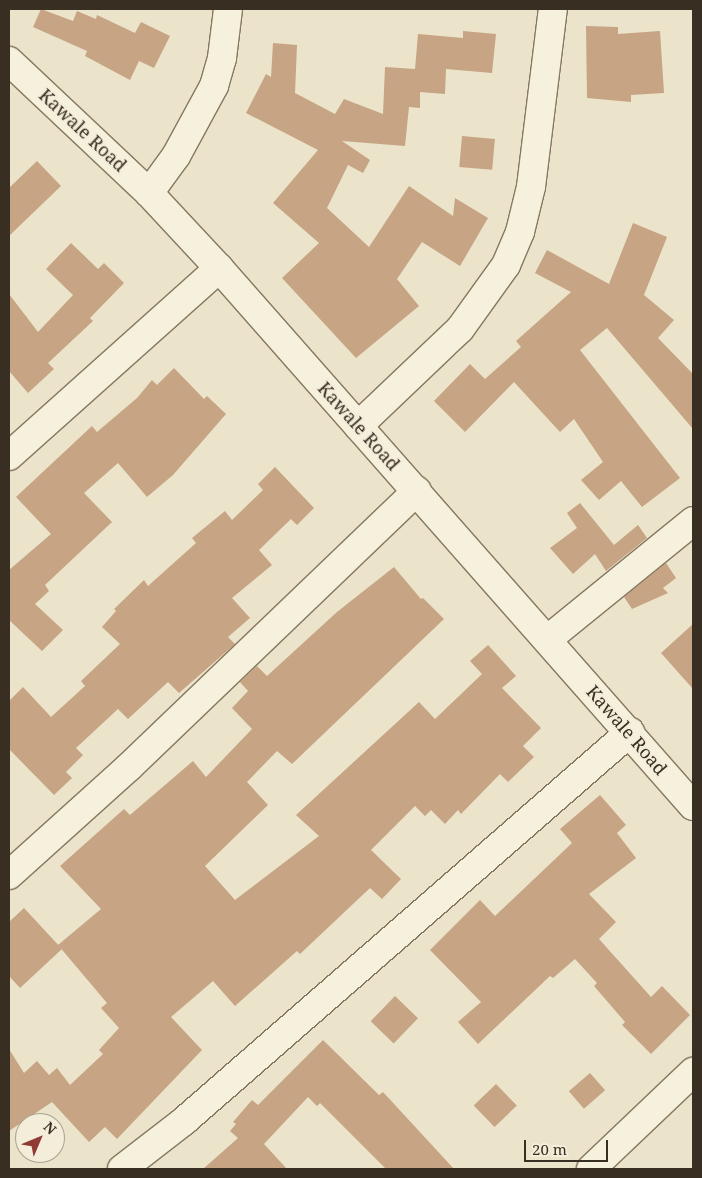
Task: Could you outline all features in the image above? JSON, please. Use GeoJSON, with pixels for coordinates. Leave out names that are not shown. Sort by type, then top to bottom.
{"type":"FeatureCollection","features":[{"type":"Feature","properties":{"kind":"street"},"geometry":{"type":"LineString","coordinates":[[150,193],[176,156],[214,86],[222,58],[228,9]]}},
{"type":"Feature","properties":{"kind":"street"},"geometry":{"type":"LineString","coordinates":[[358,426],[460,329],[506,265],[520,232],[531,187],[553,9]]}},
{"type":"Feature","properties":{"kind":"street","name":"Kawale Road"},"geometry":{"type":"LineString","coordinates":[[9,61],[150,193],[219,268],[630,732],[693,806]]}},
{"type":"Feature","properties":{"kind":"street"},"geometry":{"type":"LineString","coordinates":[[9,456],[219,268]]}},
{"type":"Feature","properties":{"kind":"street"},"geometry":{"type":"LineString","coordinates":[[9,874],[129,767],[416,491]]}},
{"type":"Feature","properties":{"kind":"street"},"geometry":{"type":"LineString","coordinates":[[548,639],[693,520]]}},
{"type":"Feature","properties":{"kind":"street"},"geometry":{"type":"LineString","coordinates":[[122,1169],[184,1121],[630,732]]}},
{"type":"Feature","properties":{"kind":"street"},"geometry":{"type":"LineString","coordinates":[[595,1168],[693,1072]]}},
{"type":"Feature","properties":{"kind":"building"},"geometry":{"type":"Polygon","coordinates":[[[41,9],[73,21],[77,11],[96,19],[97,15],[135,33],[141,22],[170,36],[154,68],[139,61],[130,80],[85,56],[87,51],[33,27],[41,9]]]}},
{"type":"Feature","properties":{"kind":"building"},"geometry":{"type":"Polygon","coordinates":[[[586,26],[618,27],[618,34],[660,31],[664,93],[631,95],[631,102],[587,98],[586,26]]]}},
{"type":"Feature","properties":{"kind":"building"},"geometry":{"type":"Polygon","coordinates":[[[463,31],[496,34],[492,73],[446,69],[445,94],[420,92],[420,108],[409,107],[405,146],[342,141],[370,160],[363,173],[348,165],[327,208],[369,247],[409,186],[453,216],[455,198],[488,218],[460,266],[422,242],[397,279],[419,306],[356,358],[282,278],[319,243],[273,203],[318,150],[246,113],[266,74],[271,77],[273,43],[297,45],[295,93],[335,114],[344,99],[383,114],[385,67],[415,69],[418,34],[463,38],[463,31]]]}},
{"type":"Feature","properties":{"kind":"building"},"geometry":{"type":"Polygon","coordinates":[[[462,136],[495,139],[492,170],[459,167],[462,136]]]}},
{"type":"Feature","properties":{"kind":"building"},"geometry":{"type":"Polygon","coordinates":[[[37,161],[61,186],[9,236],[9,188],[37,161]]]}},
{"type":"Feature","properties":{"kind":"building"},"geometry":{"type":"Polygon","coordinates":[[[633,223],[667,237],[644,295],[674,320],[658,338],[693,374],[693,429],[607,328],[580,350],[680,478],[642,507],[621,481],[599,500],[581,480],[603,462],[574,419],[560,432],[514,382],[465,432],[434,401],[470,364],[485,379],[521,347],[516,341],[571,292],[535,273],[547,250],[609,284],[633,223]]]}},
{"type":"Feature","properties":{"kind":"building"},"geometry":{"type":"Polygon","coordinates":[[[71,243],[98,269],[104,263],[124,283],[90,318],[93,321],[48,363],[54,369],[28,393],[9,371],[9,294],[38,332],[73,295],[46,269],[71,243]]]}},
{"type":"Feature","properties":{"kind":"building"},"geometry":{"type":"Polygon","coordinates":[[[174,368],[204,399],[207,396],[226,414],[173,475],[147,497],[118,463],[84,493],[112,522],[45,585],[49,591],[35,604],[63,630],[42,651],[9,620],[9,570],[51,534],[16,497],[92,426],[97,432],[137,398],[152,380],[157,385],[174,368]]]}},
{"type":"Feature","properties":{"kind":"building"},"geometry":{"type":"Polygon","coordinates":[[[275,467],[314,508],[297,525],[291,519],[259,550],[272,565],[232,598],[250,618],[228,637],[235,644],[179,693],[168,682],[128,719],[118,709],[76,748],[83,755],[66,772],[72,778],[54,795],[9,749],[9,701],[23,687],[51,717],[85,686],[81,681],[120,644],[102,627],[116,611],[114,609],[144,580],[148,586],[196,543],[192,538],[225,511],[232,520],[263,490],[258,484],[275,467]]]}},
{"type":"Feature","properties":{"kind":"building"},"geometry":{"type":"Polygon","coordinates":[[[580,503],[614,545],[638,525],[647,538],[606,571],[595,554],[573,574],[550,548],[577,528],[567,513],[580,503]]]}},
{"type":"Feature","properties":{"kind":"building"},"geometry":{"type":"Polygon","coordinates":[[[666,563],[676,578],[663,588],[668,593],[632,609],[624,597],[666,563]]]}},
{"type":"Feature","properties":{"kind":"building"},"geometry":{"type":"Polygon","coordinates":[[[394,567],[421,599],[423,598],[444,619],[292,764],[277,751],[247,782],[268,805],[205,866],[235,900],[319,836],[296,815],[419,702],[435,719],[482,674],[470,661],[488,645],[516,676],[502,688],[541,728],[523,746],[534,757],[508,782],[500,774],[461,814],[458,810],[445,824],[431,810],[425,816],[415,806],[371,850],[401,879],[382,899],[370,888],[300,954],[297,951],[235,1006],[213,981],[171,1017],[202,1050],[117,1139],[105,1127],[89,1142],[65,1116],[65,1113],[62,1113],[52,1102],[36,1113],[15,1113],[15,1127],[9,1131],[9,1049],[24,1073],[37,1061],[49,1075],[57,1068],[70,1085],[103,1054],[99,1050],[119,1028],[101,1008],[107,1003],[58,945],[101,909],[60,866],[124,809],[130,815],[193,761],[206,777],[252,729],[232,708],[248,691],[240,682],[257,666],[267,676],[337,612],[394,567]]]}},
{"type":"Feature","properties":{"kind":"building"},"geometry":{"type":"Polygon","coordinates":[[[693,624],[693,689],[661,653],[693,624]]]}},
{"type":"Feature","properties":{"kind":"building"},"geometry":{"type":"Polygon","coordinates":[[[600,795],[626,825],[617,833],[636,858],[589,894],[616,922],[599,939],[651,997],[662,986],[690,1015],[651,1054],[622,1025],[625,1022],[594,986],[597,983],[575,959],[553,978],[550,976],[478,1044],[458,1022],[481,1002],[430,950],[480,900],[495,916],[572,843],[560,829],[600,795]]]}},
{"type":"Feature","properties":{"kind":"building"},"geometry":{"type":"Polygon","coordinates":[[[24,908],[62,949],[20,988],[9,976],[9,922],[24,908]]]}},
{"type":"Feature","properties":{"kind":"building"},"geometry":{"type":"Polygon","coordinates":[[[395,996],[418,1018],[394,1043],[371,1021],[395,996]]]}},
{"type":"Feature","properties":{"kind":"building"},"geometry":{"type":"Polygon","coordinates":[[[323,1040],[379,1095],[383,1092],[454,1169],[386,1169],[320,1103],[317,1106],[308,1097],[264,1144],[287,1169],[203,1169],[238,1138],[230,1131],[236,1124],[233,1122],[252,1100],[258,1105],[323,1040]]]}},
{"type":"Feature","properties":{"kind":"building"},"geometry":{"type":"Polygon","coordinates":[[[590,1073],[605,1090],[584,1109],[569,1091],[590,1073]]]}},
{"type":"Feature","properties":{"kind":"building"},"geometry":{"type":"Polygon","coordinates":[[[496,1084],[517,1106],[495,1127],[474,1106],[496,1084]]]}}]}
